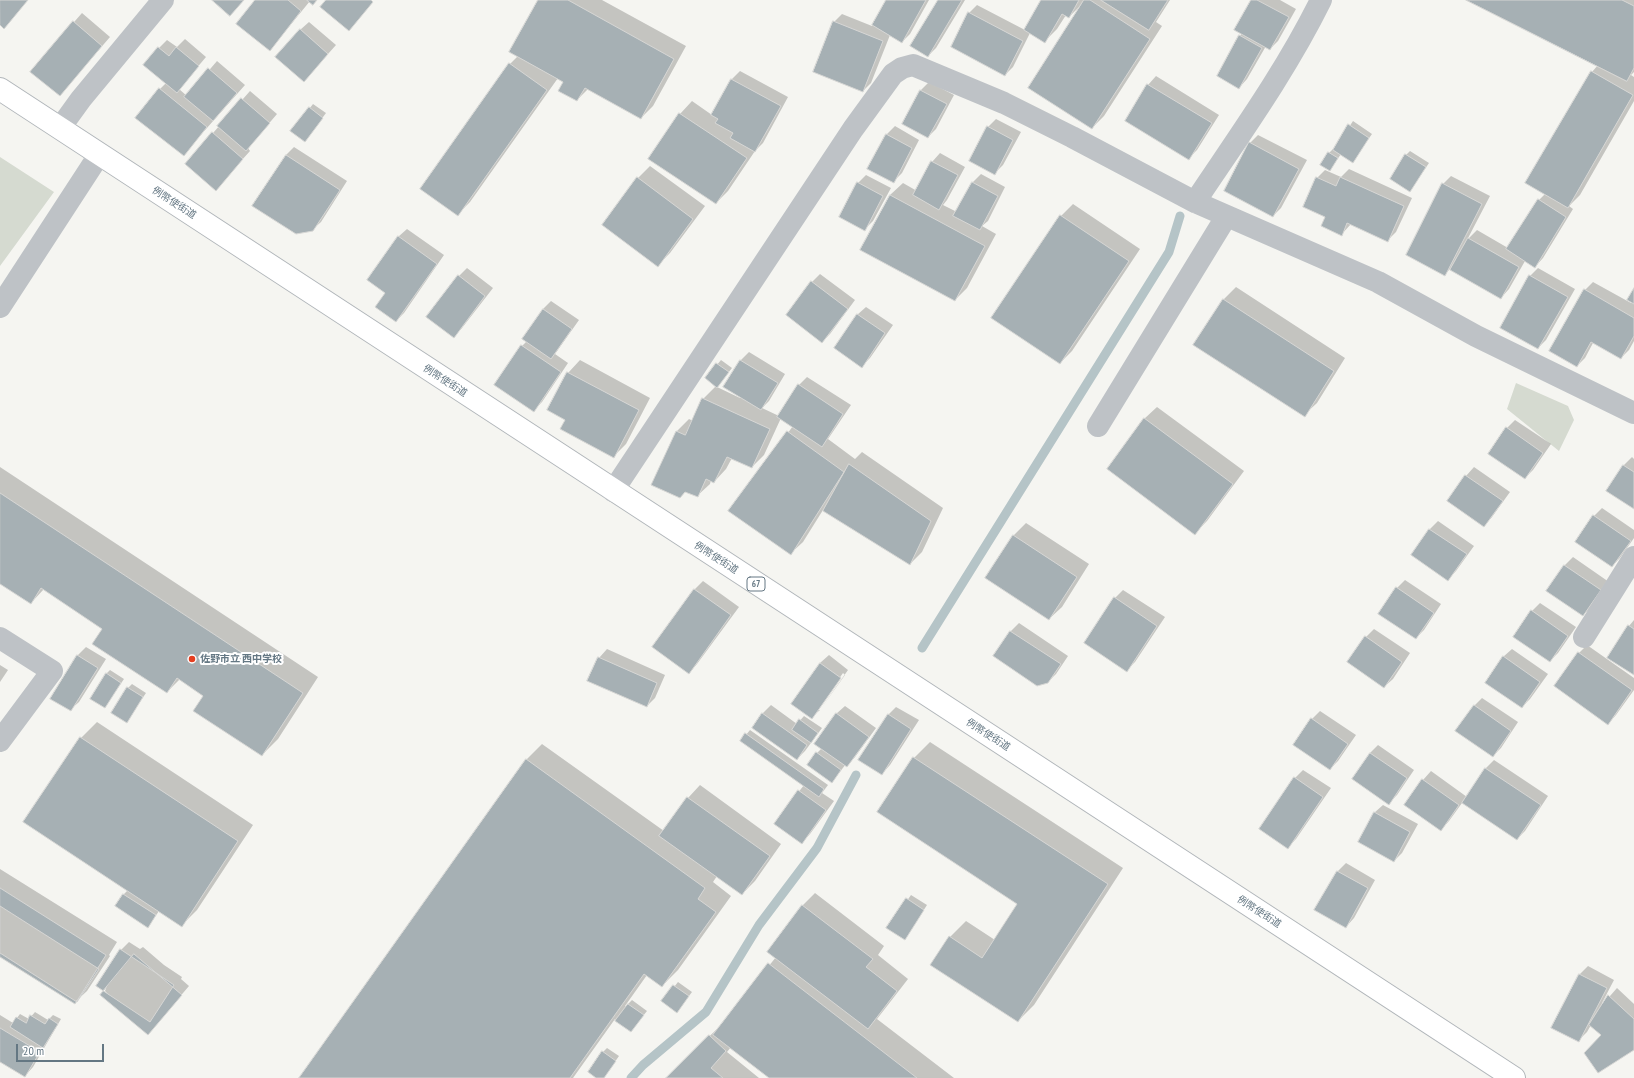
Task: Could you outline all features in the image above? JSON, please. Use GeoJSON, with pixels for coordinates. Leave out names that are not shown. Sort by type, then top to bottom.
{"type":"FeatureCollection","features":[{"type":"Feature","properties":{"kind":"main road","name":"例幣使街道"},"geometry":{"type":"LineString","coordinates":[[0,89],[613,491],[1514,1078]]}},
{"type":"Feature","properties":{"kind":"street"},"geometry":{"type":"LineString","coordinates":[[60,128],[81,99],[163,0]]}},
{"type":"Feature","properties":{"kind":"street"},"geometry":{"type":"LineString","coordinates":[[1195,202],[1265,97],[1309,25],[1321,0]]}},
{"type":"Feature","properties":{"kind":"street"},"geometry":{"type":"LineString","coordinates":[[613,491],[853,129],[893,74],[902,68],[913,65],[1004,103],[1226,217],[1279,238],[1378,282],[1476,336],[1631,405]]}},
{"type":"Feature","properties":{"kind":"street"},"geometry":{"type":"LineString","coordinates":[[0,308],[100,155]]}},
{"type":"Feature","properties":{"kind":"street"},"geometry":{"type":"LineString","coordinates":[[1098,426],[1226,217]]}},
{"type":"Feature","properties":{"kind":"street"},"geometry":{"type":"LineString","coordinates":[[1584,637],[1634,557]]}},
{"type":"Feature","properties":{"kind":"street"},"geometry":{"type":"LineString","coordinates":[[0,638],[52,671],[0,741]]}},
{"type":"Feature","properties":{"kind":"shaded area"},"geometry":{"type":"Polygon","coordinates":[[[0,157],[54,192],[0,266],[0,157]]]}},
{"type":"Feature","properties":{"kind":"shaded area"},"geometry":{"type":"Polygon","coordinates":[[[1516,383],[1568,406],[1574,420],[1559,451],[1507,409],[1516,383]]]}},
{"type":"Feature","properties":{"kind":"building"},"geometry":{"type":"Polygon","coordinates":[[[0,0],[28,0],[4,29],[0,25],[0,0]]]}},
{"type":"Feature","properties":{"kind":"building"},"geometry":{"type":"Polygon","coordinates":[[[212,0],[244,0],[230,16],[212,0]]]}},
{"type":"Feature","properties":{"kind":"building"},"geometry":{"type":"Polygon","coordinates":[[[255,0],[288,0],[301,11],[270,51],[236,24],[255,0]]]}},
{"type":"Feature","properties":{"kind":"building"},"geometry":{"type":"Polygon","coordinates":[[[307,0],[317,0],[313,5],[307,0]]]}},
{"type":"Feature","properties":{"kind":"building"},"geometry":{"type":"Polygon","coordinates":[[[326,0],[371,0],[373,2],[349,31],[320,7],[326,0]]]}},
{"type":"Feature","properties":{"kind":"building"},"geometry":{"type":"Polygon","coordinates":[[[538,0],[568,0],[674,59],[641,119],[585,88],[577,101],[558,91],[563,82],[509,52],[538,0]]]}},
{"type":"Feature","properties":{"kind":"building"},"geometry":{"type":"Polygon","coordinates":[[[886,0],[926,0],[902,43],[872,25],[886,0]]]}},
{"type":"Feature","properties":{"kind":"building"},"geometry":{"type":"Polygon","coordinates":[[[938,0],[962,0],[928,57],[910,46],[938,0]]]}},
{"type":"Feature","properties":{"kind":"building"},"geometry":{"type":"Polygon","coordinates":[[[1041,0],[1079,0],[1069,18],[1062,14],[1045,43],[1024,30],[1041,0]]]}},
{"type":"Feature","properties":{"kind":"building"},"geometry":{"type":"Polygon","coordinates":[[[1084,0],[1090,0],[1150,39],[1092,129],[1028,88],[1084,0]]]}},
{"type":"Feature","properties":{"kind":"building"},"geometry":{"type":"Polygon","coordinates":[[[1101,0],[1168,0],[1149,30],[1101,0]]]}},
{"type":"Feature","properties":{"kind":"building"},"geometry":{"type":"Polygon","coordinates":[[[1251,0],[1257,0],[1289,17],[1270,50],[1234,30],[1251,0]]]}},
{"type":"Feature","properties":{"kind":"building"},"geometry":{"type":"Polygon","coordinates":[[[1466,0],[1622,0],[1634,6],[1634,68],[1627,81],[1466,0]]]}},
{"type":"Feature","properties":{"kind":"building"},"geometry":{"type":"Polygon","coordinates":[[[968,12],[1023,41],[1005,76],[951,47],[968,12]]]}},
{"type":"Feature","properties":{"kind":"building"},"geometry":{"type":"Polygon","coordinates":[[[73,21],[102,46],[60,96],[30,72],[73,21]]]}},
{"type":"Feature","properties":{"kind":"building"},"geometry":{"type":"Polygon","coordinates":[[[833,21],[883,41],[863,92],[813,72],[833,21]]]}},
{"type":"Feature","properties":{"kind":"building"},"geometry":{"type":"Polygon","coordinates":[[[300,29],[328,54],[304,82],[275,57],[300,29]]]}},
{"type":"Feature","properties":{"kind":"building"},"geometry":{"type":"Polygon","coordinates":[[[1239,35],[1262,48],[1239,89],[1217,76],[1239,35]]]}},
{"type":"Feature","properties":{"kind":"building"},"geometry":{"type":"Polygon","coordinates":[[[158,47],[169,56],[176,47],[199,66],[177,93],[143,65],[158,47]]]}},
{"type":"Feature","properties":{"kind":"building"},"geometry":{"type":"Polygon","coordinates":[[[509,63],[547,90],[458,216],[420,189],[509,63]]]}},
{"type":"Feature","properties":{"kind":"building"},"geometry":{"type":"Polygon","coordinates":[[[208,68],[237,93],[213,121],[184,97],[208,68]]]}},
{"type":"Feature","properties":{"kind":"building"},"geometry":{"type":"Polygon","coordinates":[[[1591,71],[1633,95],[1568,208],[1525,183],[1591,71]]]}},
{"type":"Feature","properties":{"kind":"building"},"geometry":{"type":"Polygon","coordinates":[[[731,79],[781,106],[755,152],[730,138],[733,133],[715,123],[718,119],[711,115],[731,79]]]}},
{"type":"Feature","properties":{"kind":"building"},"geometry":{"type":"Polygon","coordinates":[[[1147,84],[1212,123],[1189,160],[1125,121],[1147,84]]]}},
{"type":"Feature","properties":{"kind":"building"},"geometry":{"type":"Polygon","coordinates":[[[159,88],[207,127],[184,156],[135,118],[159,88]]]}},
{"type":"Feature","properties":{"kind":"building"},"geometry":{"type":"Polygon","coordinates":[[[920,90],[947,104],[928,138],[902,124],[920,90]]]}},
{"type":"Feature","properties":{"kind":"building"},"geometry":{"type":"Polygon","coordinates":[[[241,98],[270,123],[246,151],[217,126],[241,98]]]}},
{"type":"Feature","properties":{"kind":"building"},"geometry":{"type":"Polygon","coordinates":[[[309,107],[323,118],[305,142],[290,131],[309,107]]]}},
{"type":"Feature","properties":{"kind":"building"},"geometry":{"type":"Polygon","coordinates":[[[679,113],[747,158],[716,204],[648,159],[679,113]]]}},
{"type":"Feature","properties":{"kind":"building"},"geometry":{"type":"Polygon","coordinates":[[[1348,124],[1369,138],[1353,163],[1333,150],[1348,124]]]}},
{"type":"Feature","properties":{"kind":"building"},"geometry":{"type":"Polygon","coordinates":[[[987,126],[1013,140],[995,175],[969,161],[987,126]]]}},
{"type":"Feature","properties":{"kind":"building"},"geometry":{"type":"Polygon","coordinates":[[[212,132],[243,159],[216,191],[185,164],[212,132]]]}},
{"type":"Feature","properties":{"kind":"building"},"geometry":{"type":"Polygon","coordinates":[[[886,134],[912,148],[894,183],[867,169],[886,134]]]}},
{"type":"Feature","properties":{"kind":"building"},"geometry":{"type":"Polygon","coordinates":[[[1249,142],[1299,169],[1273,217],[1224,191],[1249,142]]]}},
{"type":"Feature","properties":{"kind":"building"},"geometry":{"type":"Polygon","coordinates":[[[1328,152],[1338,158],[1330,171],[1320,165],[1328,152]]]}},
{"type":"Feature","properties":{"kind":"building"},"geometry":{"type":"Polygon","coordinates":[[[1405,154],[1426,167],[1410,192],[1390,179],[1405,154]]]}},
{"type":"Feature","properties":{"kind":"building"},"geometry":{"type":"Polygon","coordinates":[[[286,155],[340,190],[313,231],[296,234],[252,206],[286,155]]]}},
{"type":"Feature","properties":{"kind":"building"},"geometry":{"type":"Polygon","coordinates":[[[931,161],[958,175],[939,210],[913,195],[931,161]]]}},
{"type":"Feature","properties":{"kind":"building"},"geometry":{"type":"Polygon","coordinates":[[[637,177],[693,219],[658,267],[602,225],[637,177]]]}},
{"type":"Feature","properties":{"kind":"building"},"geometry":{"type":"Polygon","coordinates":[[[1316,177],[1336,186],[1340,177],[1404,206],[1388,242],[1347,223],[1342,236],[1321,226],[1325,217],[1303,207],[1316,177]]]}},
{"type":"Feature","properties":{"kind":"building"},"geometry":{"type":"Polygon","coordinates":[[[857,182],[883,196],[865,231],[839,217],[857,182]]]}},
{"type":"Feature","properties":{"kind":"building"},"geometry":{"type":"Polygon","coordinates":[[[972,182],[998,196],[980,230],[953,216],[972,182]]]}},
{"type":"Feature","properties":{"kind":"building"},"geometry":{"type":"Polygon","coordinates":[[[1442,183],[1482,204],[1445,276],[1406,255],[1442,183]]]}},
{"type":"Feature","properties":{"kind":"building"},"geometry":{"type":"Polygon","coordinates":[[[890,195],[985,246],[955,301],[860,250],[890,195]]]}},
{"type":"Feature","properties":{"kind":"building"},"geometry":{"type":"Polygon","coordinates":[[[1538,199],[1566,217],[1535,268],[1506,249],[1538,199]]]}},
{"type":"Feature","properties":{"kind":"building"},"geometry":{"type":"Polygon","coordinates":[[[1060,215],[1129,261],[1060,364],[991,318],[1060,215]]]}},
{"type":"Feature","properties":{"kind":"building"},"geometry":{"type":"Polygon","coordinates":[[[398,236],[437,264],[396,322],[375,307],[385,293],[367,280],[398,236]]]}},
{"type":"Feature","properties":{"kind":"building"},"geometry":{"type":"Polygon","coordinates":[[[1468,238],[1519,267],[1501,299],[1450,270],[1468,238]]]}},
{"type":"Feature","properties":{"kind":"building"},"geometry":{"type":"Polygon","coordinates":[[[458,275],[485,296],[454,338],[426,317],[458,275]]]}},
{"type":"Feature","properties":{"kind":"building"},"geometry":{"type":"Polygon","coordinates":[[[1529,275],[1568,297],[1538,349],[1500,328],[1529,275]]]}},
{"type":"Feature","properties":{"kind":"building"},"geometry":{"type":"Polygon","coordinates":[[[811,281],[848,309],[822,343],[786,315],[811,281]]]}},
{"type":"Feature","properties":{"kind":"building"},"geometry":{"type":"Polygon","coordinates":[[[1634,288],[1634,304],[1627,300],[1634,288]]]}},
{"type":"Feature","properties":{"kind":"building"},"geometry":{"type":"Polygon","coordinates":[[[1584,289],[1634,318],[1634,336],[1621,359],[1591,342],[1577,367],[1549,351],[1584,289]]]}},
{"type":"Feature","properties":{"kind":"building"},"geometry":{"type":"Polygon","coordinates":[[[1223,299],[1334,371],[1305,417],[1193,345],[1223,299]]]}},
{"type":"Feature","properties":{"kind":"building"},"geometry":{"type":"Polygon","coordinates":[[[543,309],[572,329],[551,359],[522,339],[543,309]]]}},
{"type":"Feature","properties":{"kind":"building"},"geometry":{"type":"Polygon","coordinates":[[[857,314],[885,333],[862,368],[834,348],[857,314]]]}},
{"type":"Feature","properties":{"kind":"building"},"geometry":{"type":"Polygon","coordinates":[[[521,345],[561,372],[534,412],[494,385],[521,345]]]}},
{"type":"Feature","properties":{"kind":"building"},"geometry":{"type":"Polygon","coordinates":[[[740,360],[778,383],[761,410],[723,387],[740,360]]]}},
{"type":"Feature","properties":{"kind":"building"},"geometry":{"type":"Polygon","coordinates":[[[716,363],[729,372],[717,388],[705,378],[716,363]]]}},
{"type":"Feature","properties":{"kind":"building"},"geometry":{"type":"Polygon","coordinates":[[[567,372],[639,410],[614,458],[560,429],[565,420],[547,410],[567,372]]]}},
{"type":"Feature","properties":{"kind":"building"},"geometry":{"type":"Polygon","coordinates":[[[798,384],[843,414],[822,447],[777,417],[798,384]]]}},
{"type":"Feature","properties":{"kind":"building"},"geometry":{"type":"Polygon","coordinates":[[[702,398],[770,429],[752,468],[727,457],[714,483],[706,479],[698,497],[685,492],[680,498],[651,485],[676,431],[685,435],[702,398]]]}},
{"type":"Feature","properties":{"kind":"building"},"geometry":{"type":"Polygon","coordinates":[[[1144,418],[1233,484],[1195,535],[1107,469],[1144,418]]]}},
{"type":"Feature","properties":{"kind":"building"},"geometry":{"type":"Polygon","coordinates":[[[1506,427],[1543,453],[1525,479],[1488,454],[1506,427]]]}},
{"type":"Feature","properties":{"kind":"building"},"geometry":{"type":"Polygon","coordinates":[[[787,431],[844,472],[791,555],[728,511],[787,431]]]}},
{"type":"Feature","properties":{"kind":"building"},"geometry":{"type":"Polygon","coordinates":[[[849,464],[931,521],[910,565],[823,511],[849,464]]]}},
{"type":"Feature","properties":{"kind":"building"},"geometry":{"type":"Polygon","coordinates":[[[1623,465],[1634,472],[1634,509],[1606,491],[1623,465]]]}},
{"type":"Feature","properties":{"kind":"building"},"geometry":{"type":"Polygon","coordinates":[[[1465,475],[1503,501],[1484,527],[1447,501],[1465,475]]]}},
{"type":"Feature","properties":{"kind":"building"},"geometry":{"type":"Polygon","coordinates":[[[0,493],[303,693],[262,756],[193,711],[203,696],[177,678],[167,693],[92,644],[102,629],[41,588],[31,604],[0,584],[0,493]]]}},
{"type":"Feature","properties":{"kind":"building"},"geometry":{"type":"Polygon","coordinates":[[[1593,515],[1631,541],[1612,567],[1575,542],[1593,515]]]}},
{"type":"Feature","properties":{"kind":"building"},"geometry":{"type":"Polygon","coordinates":[[[1429,529],[1467,554],[1448,581],[1411,555],[1429,529]]]}},
{"type":"Feature","properties":{"kind":"building"},"geometry":{"type":"Polygon","coordinates":[[[1013,535],[1077,577],[1049,620],[985,578],[1013,535]]]}},
{"type":"Feature","properties":{"kind":"building"},"geometry":{"type":"Polygon","coordinates":[[[1564,565],[1601,590],[1583,616],[1546,591],[1564,565]]]}},
{"type":"Feature","properties":{"kind":"building"},"geometry":{"type":"Polygon","coordinates":[[[1396,587],[1434,613],[1416,639],[1378,614],[1396,587]]]}},
{"type":"Feature","properties":{"kind":"building"},"geometry":{"type":"Polygon","coordinates":[[[694,589],[731,615],[689,674],[652,647],[694,589]]]}},
{"type":"Feature","properties":{"kind":"building"},"geometry":{"type":"Polygon","coordinates":[[[1114,597],[1157,626],[1127,672],[1084,643],[1114,597]]]}},
{"type":"Feature","properties":{"kind":"building"},"geometry":{"type":"Polygon","coordinates":[[[1531,610],[1568,636],[1550,662],[1513,637],[1531,610]]]}},
{"type":"Feature","properties":{"kind":"building"},"geometry":{"type":"Polygon","coordinates":[[[1628,625],[1634,629],[1634,675],[1607,658],[1628,625]]]}},
{"type":"Feature","properties":{"kind":"building"},"geometry":{"type":"Polygon","coordinates":[[[1010,631],[1061,664],[1048,683],[1037,686],[993,656],[1010,631]]]}},
{"type":"Feature","properties":{"kind":"building"},"geometry":{"type":"Polygon","coordinates":[[[1365,636],[1402,662],[1384,688],[1347,662],[1365,636]]]}},
{"type":"Feature","properties":{"kind":"building"},"geometry":{"type":"Polygon","coordinates":[[[1578,652],[1632,690],[1608,725],[1554,686],[1578,652]]]}},
{"type":"Feature","properties":{"kind":"building"},"geometry":{"type":"Polygon","coordinates":[[[77,655],[98,668],[71,711],[50,699],[77,655]]]}},
{"type":"Feature","properties":{"kind":"building"},"geometry":{"type":"Polygon","coordinates":[[[1503,656],[1540,682],[1522,708],[1485,683],[1503,656]]]}},
{"type":"Feature","properties":{"kind":"building"},"geometry":{"type":"Polygon","coordinates":[[[598,657],[657,683],[647,707],[587,681],[598,657]]]}},
{"type":"Feature","properties":{"kind":"building"},"geometry":{"type":"Polygon","coordinates":[[[820,663],[841,678],[812,719],[791,704],[820,663]]]}},
{"type":"Feature","properties":{"kind":"building"},"geometry":{"type":"Polygon","coordinates":[[[106,673],[121,683],[105,708],[90,699],[106,673]]]}},
{"type":"Feature","properties":{"kind":"building"},"geometry":{"type":"Polygon","coordinates":[[[127,687],[143,697],[127,723],[111,713],[127,687]]]}},
{"type":"Feature","properties":{"kind":"building"},"geometry":{"type":"Polygon","coordinates":[[[1474,705],[1511,731],[1493,757],[1455,731],[1474,705]]]}},
{"type":"Feature","properties":{"kind":"building"},"geometry":{"type":"Polygon","coordinates":[[[762,713],[807,745],[797,760],[752,728],[762,713]]]}},
{"type":"Feature","properties":{"kind":"building"},"geometry":{"type":"Polygon","coordinates":[[[836,713],[869,737],[847,767],[814,744],[836,713]]]}},
{"type":"Feature","properties":{"kind":"building"},"geometry":{"type":"Polygon","coordinates":[[[888,714],[911,729],[882,775],[858,760],[888,714]]]}},
{"type":"Feature","properties":{"kind":"building"},"geometry":{"type":"Polygon","coordinates":[[[1311,718],[1348,744],[1330,770],[1293,745],[1311,718]]]}},
{"type":"Feature","properties":{"kind":"building"},"geometry":{"type":"Polygon","coordinates":[[[799,719],[818,733],[811,743],[792,730],[799,719]]]}},
{"type":"Feature","properties":{"kind":"building"},"geometry":{"type":"Polygon","coordinates":[[[745,733],[824,789],[819,797],[740,741],[745,733]]]}},
{"type":"Feature","properties":{"kind":"building"},"geometry":{"type":"Polygon","coordinates":[[[80,737],[238,841],[182,927],[23,822],[80,737]]]}},
{"type":"Feature","properties":{"kind":"building"},"geometry":{"type":"Polygon","coordinates":[[[816,752],[841,770],[832,783],[807,765],[816,752]]]}},
{"type":"Feature","properties":{"kind":"building"},"geometry":{"type":"Polygon","coordinates":[[[1370,753],[1407,778],[1389,805],[1352,779],[1370,753]]]}},
{"type":"Feature","properties":{"kind":"building"},"geometry":{"type":"Polygon","coordinates":[[[913,757],[1108,884],[1018,1022],[930,965],[949,936],[982,958],[1017,904],[877,812],[913,757]]]}},
{"type":"Feature","properties":{"kind":"building"},"geometry":{"type":"Polygon","coordinates":[[[526,759],[705,888],[698,899],[716,912],[662,987],[644,974],[570,1078],[299,1078],[526,759]]]}},
{"type":"Feature","properties":{"kind":"building"},"geometry":{"type":"Polygon","coordinates":[[[1485,768],[1541,805],[1517,840],[1462,803],[1485,768]]]}},
{"type":"Feature","properties":{"kind":"building"},"geometry":{"type":"Polygon","coordinates":[[[1294,777],[1323,797],[1288,849],[1259,829],[1294,777]]]}},
{"type":"Feature","properties":{"kind":"building"},"geometry":{"type":"Polygon","coordinates":[[[1422,779],[1459,805],[1441,831],[1404,805],[1422,779]]]}},
{"type":"Feature","properties":{"kind":"building"},"geometry":{"type":"Polygon","coordinates":[[[798,790],[826,810],[802,844],[774,824],[798,790]]]}},
{"type":"Feature","properties":{"kind":"building"},"geometry":{"type":"Polygon","coordinates":[[[687,797],[770,856],[742,895],[659,836],[687,797]]]}},
{"type":"Feature","properties":{"kind":"building"},"geometry":{"type":"Polygon","coordinates":[[[1374,812],[1410,832],[1394,862],[1358,842],[1374,812]]]}},
{"type":"Feature","properties":{"kind":"building"},"geometry":{"type":"Polygon","coordinates":[[[1337,871],[1368,888],[1346,928],[1314,910],[1337,871]]]}},
{"type":"Feature","properties":{"kind":"building"},"geometry":{"type":"Polygon","coordinates":[[[0,888],[106,955],[75,1004],[0,957],[0,888]]]}},
{"type":"Feature","properties":{"kind":"building"},"geometry":{"type":"Polygon","coordinates":[[[123,894],[156,915],[148,928],[115,906],[123,894]]]}},
{"type":"Feature","properties":{"kind":"building"},"geometry":{"type":"Polygon","coordinates":[[[906,898],[924,910],[905,940],[886,928],[906,898]]]}},
{"type":"Feature","properties":{"kind":"building"},"geometry":{"type":"Polygon","coordinates":[[[802,905],[873,959],[866,967],[897,991],[868,1029],[767,952],[802,905]]]}},
{"type":"Feature","properties":{"kind":"building"},"geometry":{"type":"Polygon","coordinates":[[[0,906],[99,969],[77,1002],[0,953],[0,906]]]}},
{"type":"Feature","properties":{"kind":"building"},"geometry":{"type":"Polygon","coordinates":[[[120,949],[174,985],[150,1022],[96,986],[120,949]]]}},
{"type":"Feature","properties":{"kind":"building"},"geometry":{"type":"Polygon","coordinates":[[[134,954],[182,995],[148,1035],[100,995],[134,954]]]}},
{"type":"Feature","properties":{"kind":"building"},"geometry":{"type":"Polygon","coordinates":[[[768,963],[917,1078],[769,1078],[713,1035],[768,963]]]}},
{"type":"Feature","properties":{"kind":"building"},"geometry":{"type":"Polygon","coordinates":[[[1579,974],[1607,988],[1579,1042],[1551,1028],[1579,974]]]}},
{"type":"Feature","properties":{"kind":"building"},"geometry":{"type":"Polygon","coordinates":[[[673,985],[689,996],[677,1013],[661,1001],[673,985]]]}},
{"type":"Feature","properties":{"kind":"building"},"geometry":{"type":"Polygon","coordinates":[[[1608,995],[1634,1019],[1634,1050],[1598,1073],[1584,1053],[1601,1035],[1589,1025],[1608,995]]]}},
{"type":"Feature","properties":{"kind":"building"},"geometry":{"type":"Polygon","coordinates":[[[628,1004],[644,1015],[631,1032],[615,1021],[628,1004]]]}},
{"type":"Feature","properties":{"kind":"building"},"geometry":{"type":"Polygon","coordinates":[[[30,1015],[45,1024],[49,1018],[58,1024],[43,1048],[10,1027],[16,1017],[26,1023],[30,1015]]]}},
{"type":"Feature","properties":{"kind":"building"},"geometry":{"type":"Polygon","coordinates":[[[0,1028],[40,1052],[25,1077],[0,1062],[0,1028]]]}},
{"type":"Feature","properties":{"kind":"building"},"geometry":{"type":"Polygon","coordinates":[[[709,1035],[726,1051],[711,1068],[723,1078],[666,1078],[709,1035]]]}},
{"type":"Feature","properties":{"kind":"building"},"geometry":{"type":"Polygon","coordinates":[[[602,1051],[616,1061],[604,1078],[596,1078],[588,1072],[602,1051]]]}},
{"type":"Feature","properties":{"kind":"waterway"},"geometry":{"type":"LineString","coordinates":[[922,648],[1169,252],[1180,216]]}},
{"type":"Feature","properties":{"kind":"waterway"},"geometry":{"type":"LineString","coordinates":[[631,1078],[643,1065],[706,1012],[759,925],[817,848],[856,775]]}},
{"type":"Feature","properties":{"kind":"place","name":"佐野市立 西中学校"},"geometry":{"type":"Point","coordinates":[192,659]}}]}
